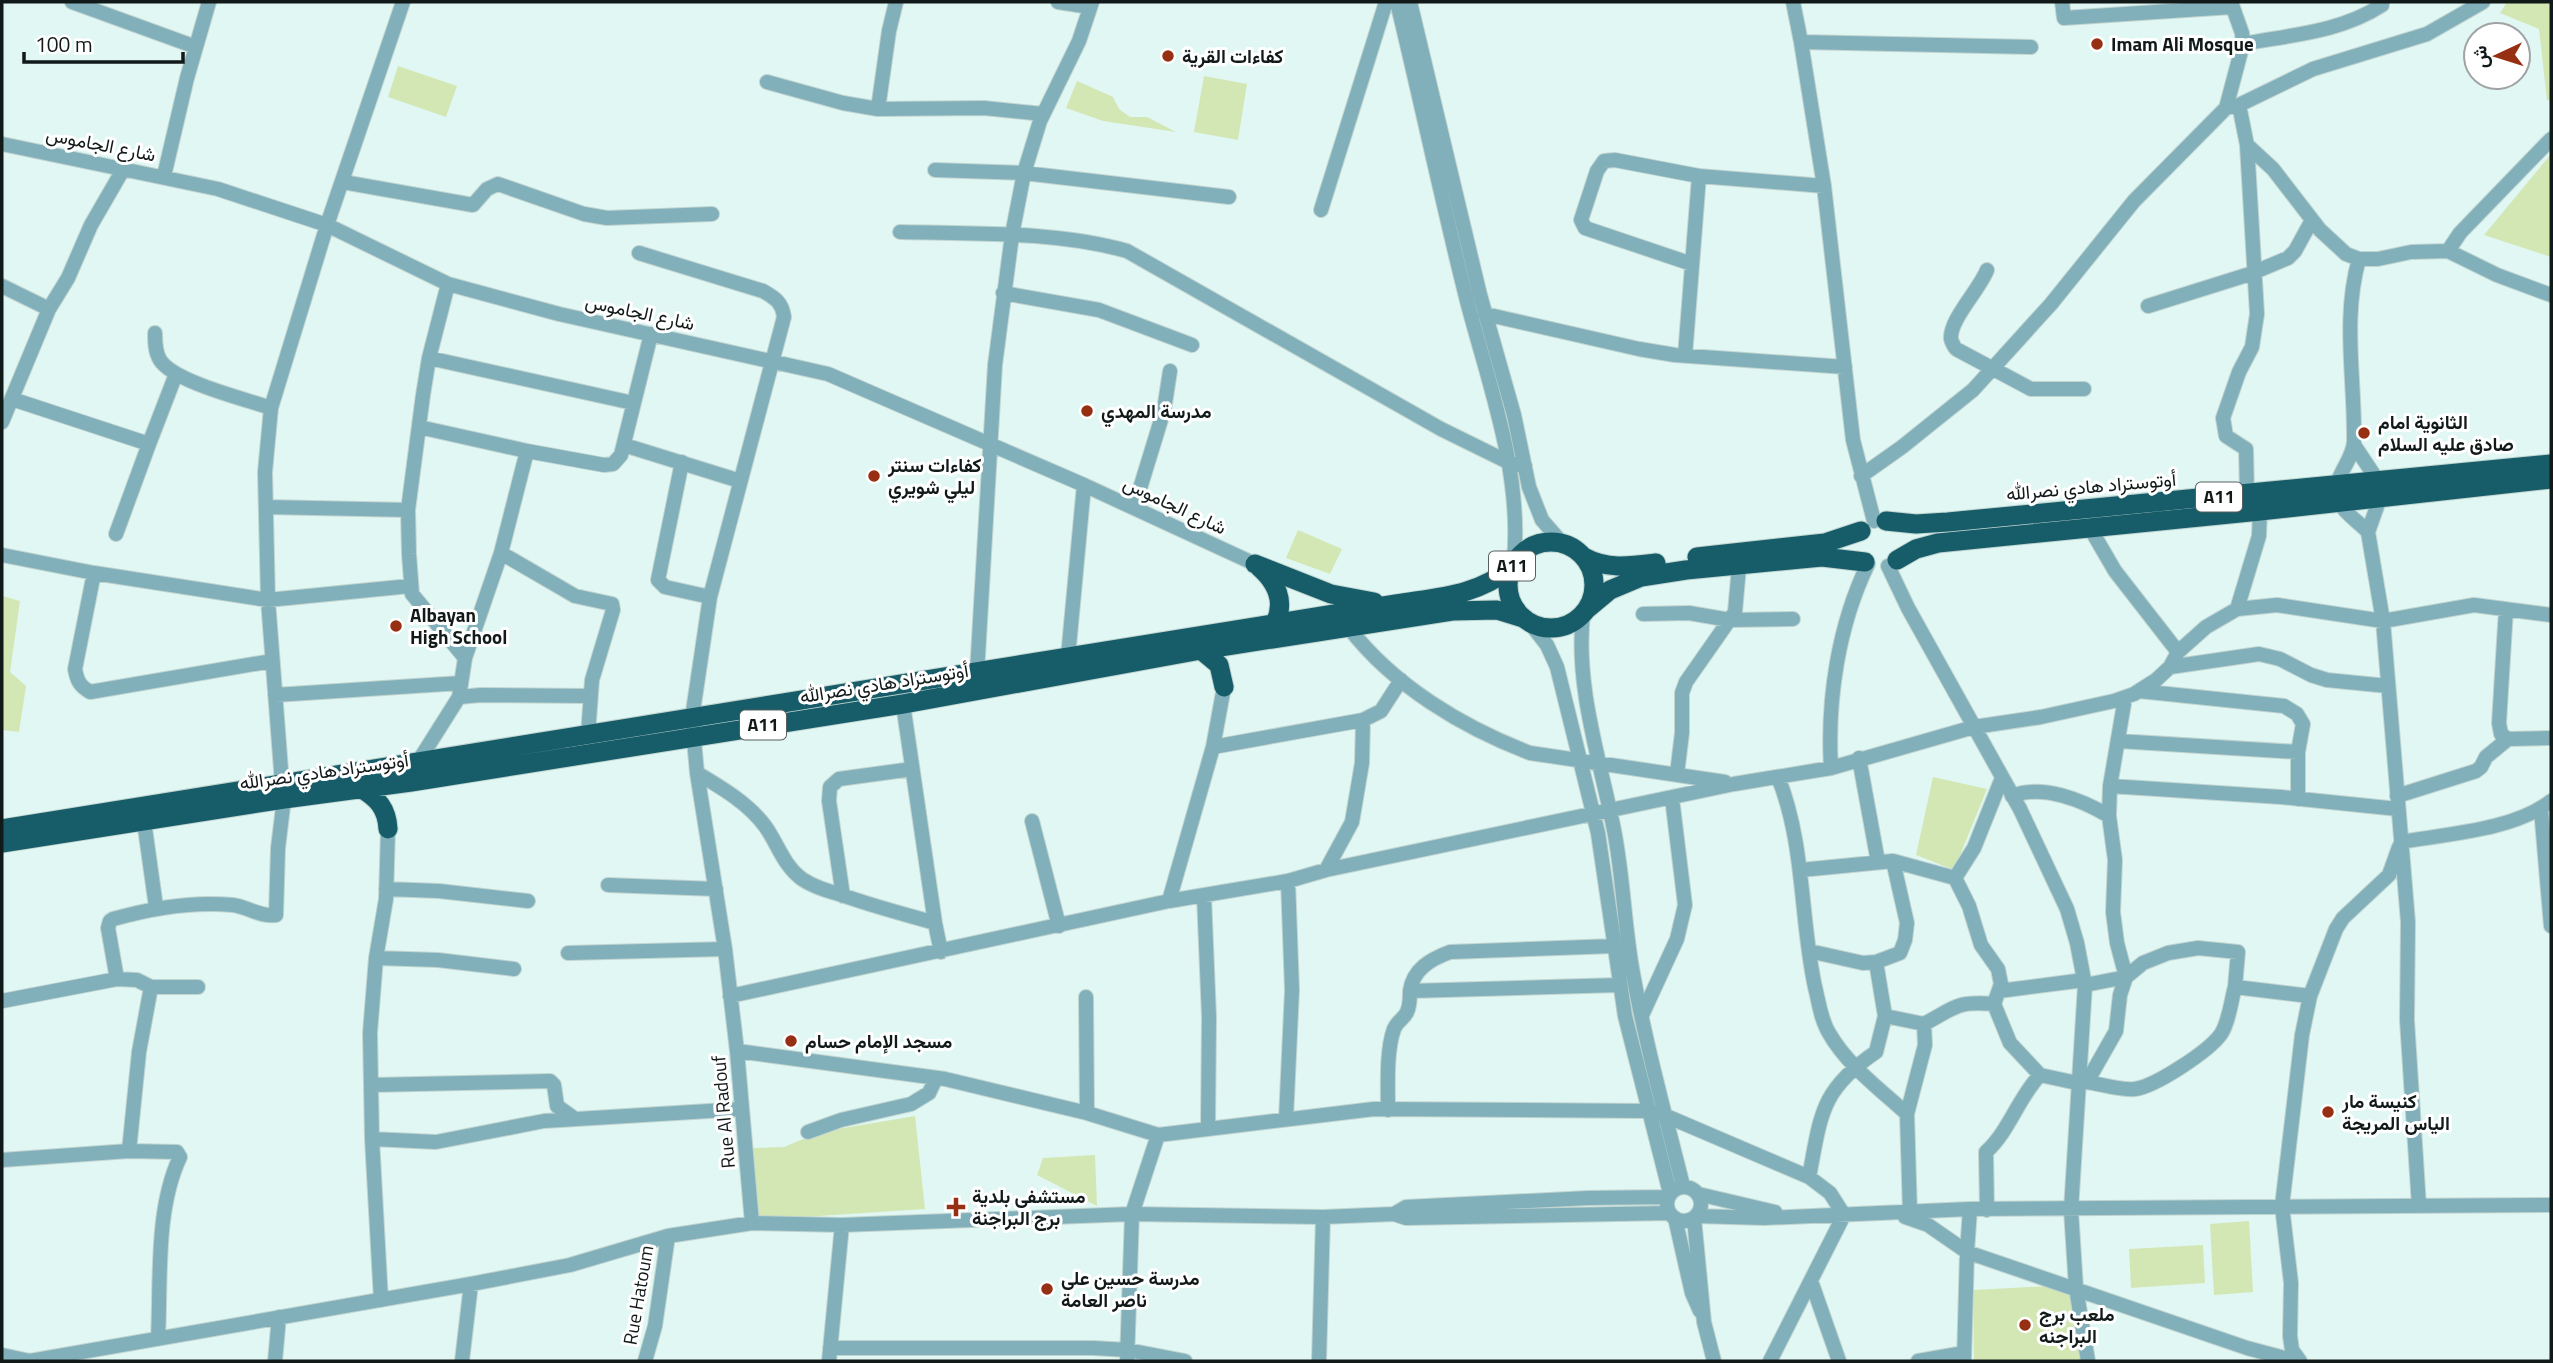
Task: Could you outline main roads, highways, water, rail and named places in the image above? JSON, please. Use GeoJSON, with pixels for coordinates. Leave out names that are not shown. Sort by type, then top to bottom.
{"type":"FeatureCollection","features":[{"type":"Feature","properties":{"kind":"highway","name":"أوتوستراد هادي نصرالله"},"geometry":{"type":"LineString","coordinates":[[1893,563],[1916,549],[1938,543],[2260,512],[2337,494],[2551,464]]}},
{"type":"Feature","properties":{"kind":"highway","name":"أوتوستراد هادي نصرالله"},"geometry":{"type":"LineString","coordinates":[[2379,489],[2551,479]]}},
{"type":"Feature","properties":{"kind":"highway","name":"أوتوستراد هادي نصرالله"},"geometry":{"type":"LineString","coordinates":[[2,829],[283,791],[360,788],[411,782],[977,673],[1473,590],[1489,584],[1525,550],[1538,543],[1553,541],[1574,547],[1584,557],[1600,564],[1632,566],[1825,543],[1874,525],[1948,522],[2247,494],[2337,494]]}},
{"type":"Feature","properties":{"kind":"highway"},"geometry":{"type":"LineString","coordinates":[[1866,563],[1857,549],[1858,538],[1874,525],[1896,527],[1903,537],[1903,550],[1893,563]]}},
{"type":"Feature","properties":{"kind":"highway"},"geometry":{"type":"LineString","coordinates":[[1584,557],[1594,579],[1593,596],[1585,612]]}},
{"type":"Feature","properties":{"kind":"highway","name":"أوتوستراد هادي نصرالله"},"geometry":{"type":"LineString","coordinates":[[2,843],[144,821],[418,762],[588,734],[693,727],[903,704],[1201,650],[1472,608],[1497,610],[1543,628],[1558,628],[1572,623],[1610,590],[1633,579],[1686,570],[1822,557],[1866,563]]}},
{"type":"Feature","properties":{"kind":"highway","name":"A11"},"geometry":{"type":"LineString","coordinates":[[1866,563],[1878,568],[1893,563]]}},
{"type":"Feature","properties":{"kind":"highway"},"geometry":{"type":"LineString","coordinates":[[1275,623],[1280,609],[1279,593],[1269,576],[1255,564],[1331,594],[1396,604]]}},
{"type":"Feature","properties":{"kind":"highway","name":"A11"},"geometry":{"type":"LineString","coordinates":[[1513,564],[1508,580],[1509,594],[1514,607],[1526,620]]}},
{"type":"Feature","properties":{"kind":"highway"},"geometry":{"type":"LineString","coordinates":[[1201,650],[1219,665],[1224,687],[1242,644]]}},
{"type":"Feature","properties":{"kind":"highway"},"geometry":{"type":"LineString","coordinates":[[360,788],[372,794],[383,807],[388,815],[388,829],[398,800],[411,782]]}},
{"type":"Feature","properties":{"kind":"place","name":"Imam Ali Mosque"},"geometry":{"type":"Point","coordinates":[2097,44]}},
{"type":"Feature","properties":{"kind":"place","name":"كفاءات القرية"},"geometry":{"type":"Point","coordinates":[1168,56]}},
{"type":"Feature","properties":{"kind":"place","name":"مدرسة المهدي"},"geometry":{"type":"Point","coordinates":[1087,411]}},
{"type":"Feature","properties":{"kind":"place","name":"الثانویة امام صادق عليه السلام"},"geometry":{"type":"Point","coordinates":[2364,433]}},
{"type":"Feature","properties":{"kind":"place","name":"كفاءات سنتر ليلي شويري"},"geometry":{"type":"Point","coordinates":[874,476]}},
{"type":"Feature","properties":{"kind":"place","name":"Albayan High School"},"geometry":{"type":"Point","coordinates":[396,626]}},
{"type":"Feature","properties":{"kind":"place","name":"مسجد الإمام حسام"},"geometry":{"type":"Point","coordinates":[791,1041]}},
{"type":"Feature","properties":{"kind":"place","name":"كنيسة مار الياس المريجة"},"geometry":{"type":"Point","coordinates":[2328,1112]}},
{"type":"Feature","properties":{"kind":"place","name":"مستشفی بلدیة برج البراجنة"},"geometry":{"type":"Point","coordinates":[956,1207]}},
{"type":"Feature","properties":{"kind":"place","name":"مدرسة حسين علي ناصر العامة"},"geometry":{"type":"Point","coordinates":[1047,1289]}},
{"type":"Feature","properties":{"kind":"place","name":"ملعب برج البراجنه"},"geometry":{"type":"Point","coordinates":[2025,1325]}}]}
